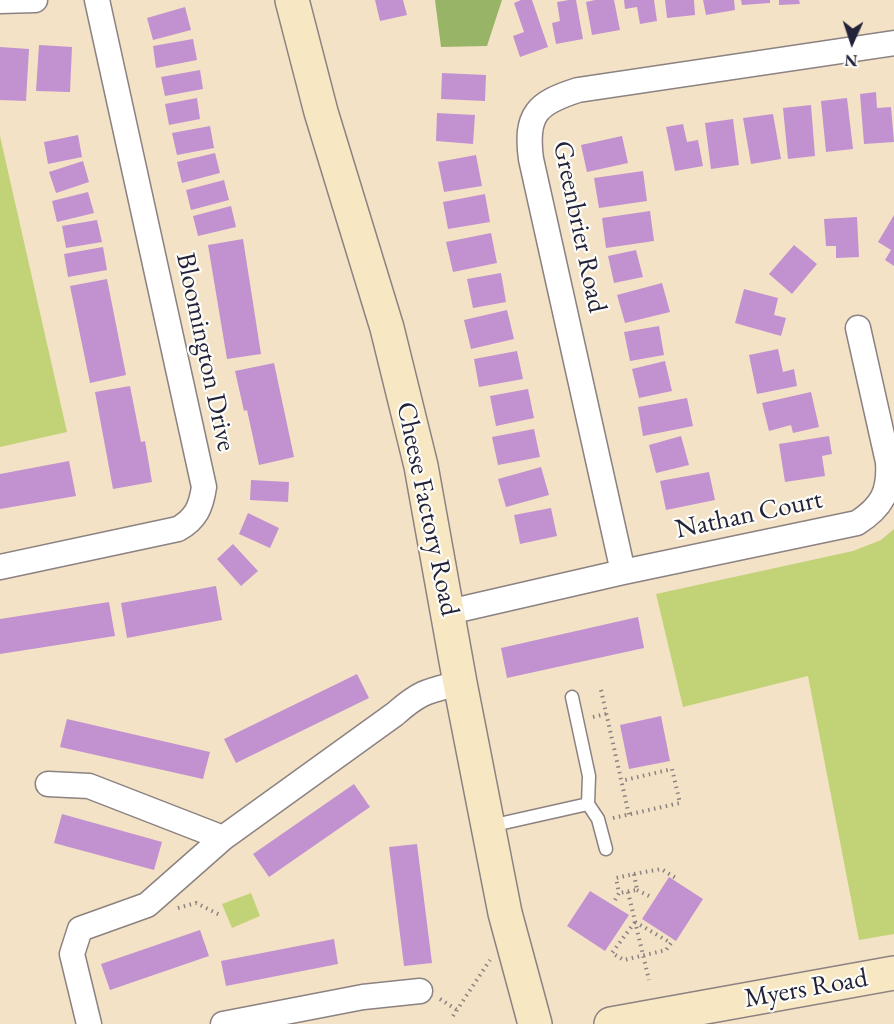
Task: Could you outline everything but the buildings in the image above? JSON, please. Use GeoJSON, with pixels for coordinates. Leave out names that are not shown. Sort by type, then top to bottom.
{"type":"FeatureCollection","features":[{"type":"Feature","properties":{"kind":"main road","name":"Cheese Factory Road"},"geometry":{"type":"LineString","coordinates":[[292,0],[321,112],[392,350],[421,466],[460,683],[506,913],[535,1024]]}},
{"type":"Feature","properties":{"kind":"main road","name":"Myers Road"},"geometry":{"type":"LineString","coordinates":[[611,1024],[894,973]]}},
{"type":"Feature","properties":{"kind":"street"},"geometry":{"type":"LineString","coordinates":[[0,1],[35,0]]}},
{"type":"Feature","properties":{"kind":"street","name":"Bloomington Drive"},"geometry":{"type":"LineString","coordinates":[[0,567],[178,529],[189,523],[197,514],[202,502],[204,487],[97,0]]}},
{"type":"Feature","properties":{"kind":"street","name":"Greenbrier Road"},"geometry":{"type":"LineString","coordinates":[[623,572],[531,159],[529,136],[533,116],[542,106],[557,96],[578,90],[894,43]]}},
{"type":"Feature","properties":{"kind":"street","name":"Nathan Court"},"geometry":{"type":"LineString","coordinates":[[449,612],[857,522],[870,514],[886,492],[889,478],[888,462],[858,328]]}},
{"type":"Feature","properties":{"kind":"street"},"geometry":{"type":"LineString","coordinates":[[89,1024],[72,954],[80,929],[147,905],[223,838],[395,714],[413,698],[424,692],[460,683]]}},
{"type":"Feature","properties":{"kind":"street"},"geometry":{"type":"LineString","coordinates":[[48,784],[88,786],[223,838]]}},
{"type":"Feature","properties":{"kind":"street"},"geometry":{"type":"LineString","coordinates":[[223,1024],[363,997],[420,991]]}},
{"type":"Feature","properties":{"kind":"lane"},"geometry":{"type":"LineString","coordinates":[[572,697],[589,776],[588,804],[598,819],[606,849]]}},
{"type":"Feature","properties":{"kind":"lane"},"geometry":{"type":"LineString","coordinates":[[489,826],[588,804]]}},
{"type":"Feature","properties":{"kind":"path"},"geometry":{"type":"LineString","coordinates":[[601,690],[629,815]]}},
{"type":"Feature","properties":{"kind":"path"},"geometry":{"type":"LineString","coordinates":[[612,819],[680,803],[672,769],[621,781]]}},
{"type":"Feature","properties":{"kind":"path"},"geometry":{"type":"LineString","coordinates":[[619,894],[616,878],[661,869],[676,878]]}},
{"type":"Feature","properties":{"kind":"path"},"geometry":{"type":"LineString","coordinates":[[634,874],[637,890]]}},
{"type":"Feature","properties":{"kind":"path"},"geometry":{"type":"LineString","coordinates":[[615,900],[619,894],[637,890],[649,896]]}},
{"type":"Feature","properties":{"kind":"path"},"geometry":{"type":"LineString","coordinates":[[627,892],[650,980]]}},
{"type":"Feature","properties":{"kind":"path"},"geometry":{"type":"LineString","coordinates":[[147,905],[178,909],[195,903],[222,916]]}},
{"type":"Feature","properties":{"kind":"path"},"geometry":{"type":"LineString","coordinates":[[635,922],[671,943],[666,950],[624,960],[612,953],[635,922]]}},
{"type":"Feature","properties":{"kind":"path"},"geometry":{"type":"LineString","coordinates":[[453,1016],[492,957]]}},
{"type":"Feature","properties":{"kind":"green space"},"geometry":{"type":"Polygon","coordinates":[[[435,0],[502,0],[487,46],[441,47],[435,0]]]}},
{"type":"Feature","properties":{"kind":"green space"},"geometry":{"type":"Polygon","coordinates":[[[0,136],[67,432],[0,447],[0,136]]]}},
{"type":"Feature","properties":{"kind":"green space"},"geometry":{"type":"Polygon","coordinates":[[[894,529],[894,934],[859,940],[808,676],[683,707],[656,594],[853,551],[881,540],[894,529]]]}},
{"type":"Feature","properties":{"kind":"green space"},"geometry":{"type":"Polygon","coordinates":[[[251,893],[260,916],[232,928],[222,904],[251,893]]]}}]}
